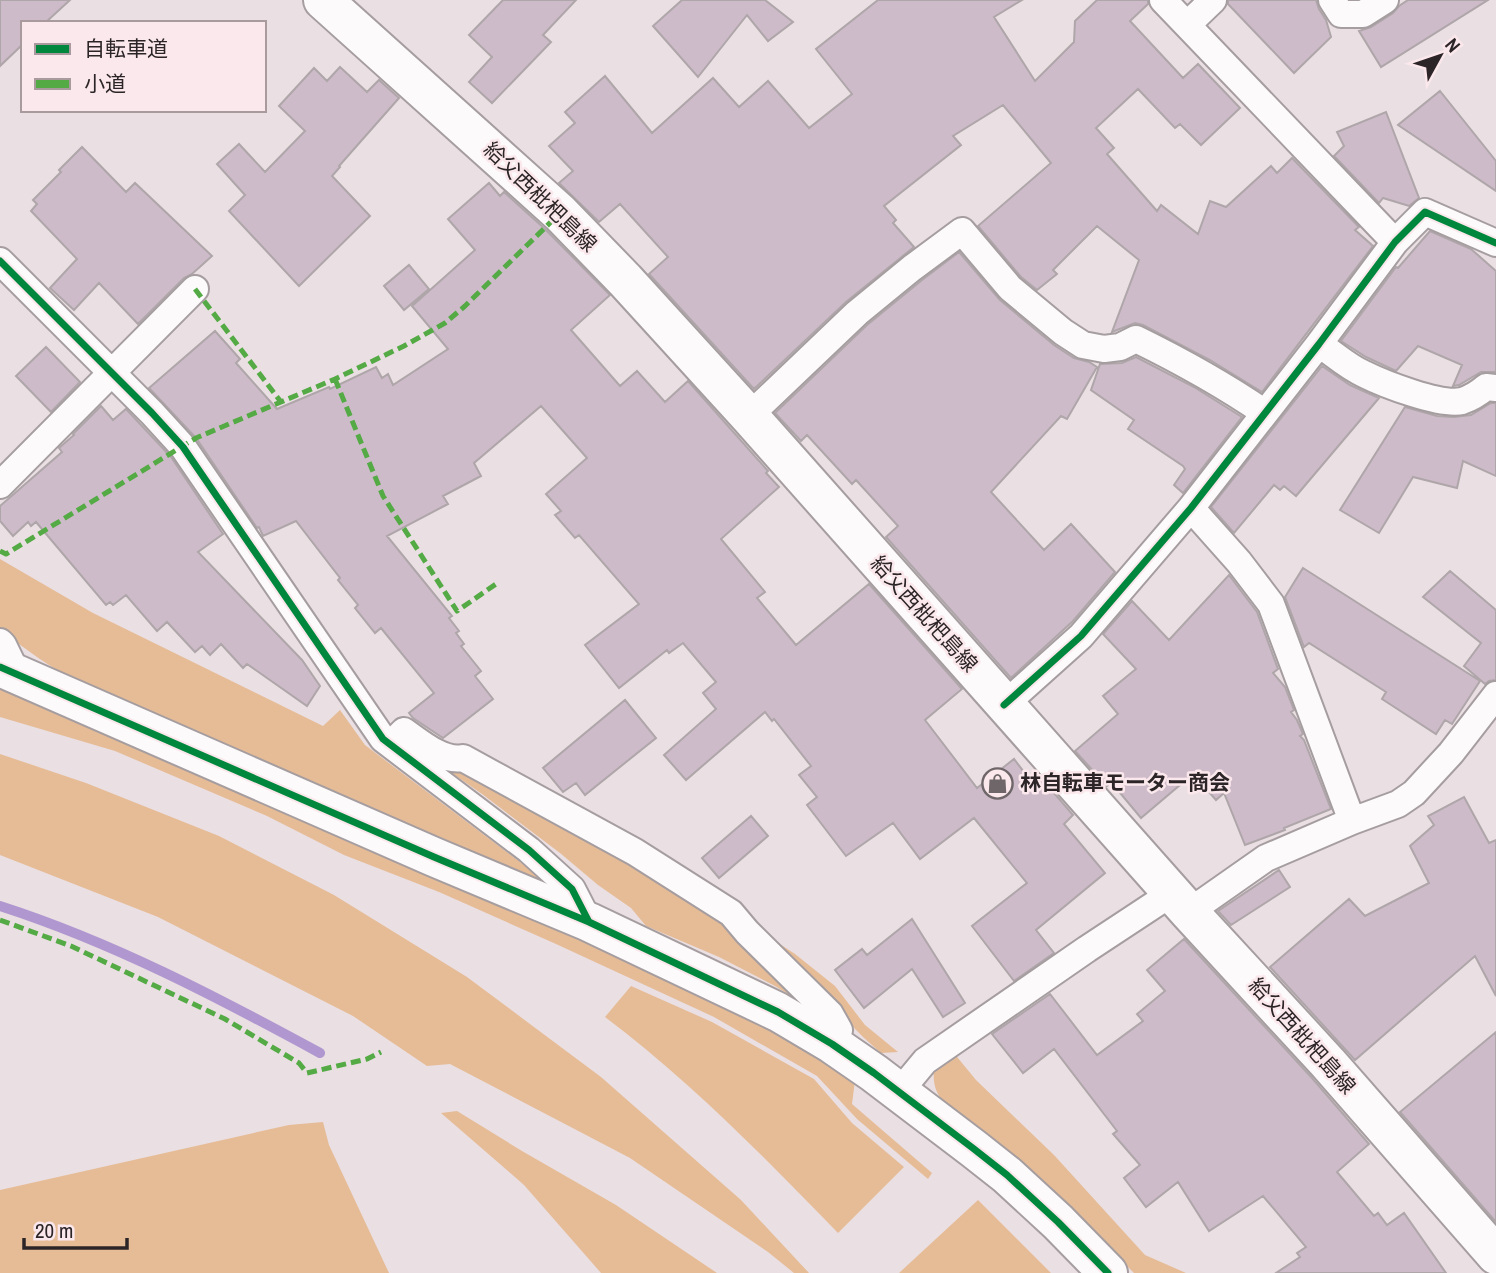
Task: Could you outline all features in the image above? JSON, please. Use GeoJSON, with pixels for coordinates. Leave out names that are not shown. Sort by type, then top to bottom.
{"type":"FeatureCollection","features":[{"type":"Feature","properties":{"kind":"main road","name":"給父西枇杷島線"},"geometry":{"type":"LineString","coordinates":[[323,0],[560,213],[662,319],[1180,902],[1328,1063],[1496,1255]]}},
{"type":"Feature","properties":{"kind":"main road"},"geometry":{"type":"LineString","coordinates":[[6,661],[396,840],[589,922],[778,1012],[832,1044],[900,1091],[1007,1175],[1108,1273]]}},
{"type":"Feature","properties":{"kind":"street"},"geometry":{"type":"LineString","coordinates":[[1163,0],[1395,242]]}},
{"type":"Feature","properties":{"kind":"street"},"geometry":{"type":"LineString","coordinates":[[1188,24],[1213,0]]}},
{"type":"Feature","properties":{"kind":"street"},"geometry":{"type":"LineString","coordinates":[[1332,0],[1341,14],[1363,14],[1385,0]]}},
{"type":"Feature","properties":{"kind":"street"},"geometry":{"type":"LineString","coordinates":[[1004,705],[1081,636],[1191,508],[1395,242],[1424,212],[1496,243]]}},
{"type":"Feature","properties":{"kind":"street"},"geometry":{"type":"LineString","coordinates":[[749,416],[857,313],[962,231],[1010,288],[1083,345],[1104,349],[1120,347],[1136,339],[1234,392],[1265,413]]}},
{"type":"Feature","properties":{"kind":"street"},"geometry":{"type":"LineString","coordinates":[[0,261],[183,447],[383,738],[529,850],[572,889],[589,922]]}},
{"type":"Feature","properties":{"kind":"street"},"geometry":{"type":"LineString","coordinates":[[0,485],[195,289]]}},
{"type":"Feature","properties":{"kind":"street"},"geometry":{"type":"LineString","coordinates":[[1319,344],[1362,373],[1408,391],[1447,402],[1462,401],[1486,387],[1496,388]]}},
{"type":"Feature","properties":{"kind":"street"},"geometry":{"type":"LineString","coordinates":[[1191,508],[1239,562],[1271,604],[1352,821]]}},
{"type":"Feature","properties":{"kind":"street"},"geometry":{"type":"LineString","coordinates":[[900,1091],[925,1060],[1087,948],[1266,858],[1398,804],[1414,793],[1451,753],[1496,695]]}},
{"type":"Feature","properties":{"kind":"street"},"geometry":{"type":"LineString","coordinates":[[391,744],[404,732],[453,760],[463,758],[635,852],[731,913],[830,1014],[839,1030],[832,1044]]}},
{"type":"Feature","properties":{"kind":"shaded area"},"geometry":{"type":"Polygon","coordinates":[[[0,559],[93,613],[323,726],[340,710],[365,745],[549,884],[79,683],[0,629],[0,559]]]}},
{"type":"Feature","properties":{"kind":"shaded area"},"geometry":{"type":"Polygon","coordinates":[[[0,684],[118,740],[726,1003],[855,1080],[852,1104],[932,1173],[928,1179],[857,1119],[817,1076],[714,1017],[439,892],[344,855],[267,816],[115,751],[0,717],[0,684]]]}},
{"type":"Feature","properties":{"kind":"shaded area"},"geometry":{"type":"Polygon","coordinates":[[[416,748],[464,763],[741,932],[814,1010],[719,957],[646,926],[631,908],[560,853],[416,748]]]}},
{"type":"Feature","properties":{"kind":"shaded area"},"geometry":{"type":"Polygon","coordinates":[[[0,754],[86,783],[219,836],[334,895],[467,977],[601,1077],[741,1200],[809,1273],[794,1273],[768,1252],[630,1158],[450,1064],[427,1066],[353,1016],[158,917],[0,855],[0,754]]]}},
{"type":"Feature","properties":{"kind":"shaded area"},"geometry":{"type":"Polygon","coordinates":[[[758,930],[795,954],[835,986],[865,1025],[898,1052],[881,1053],[758,930]]]}},
{"type":"Feature","properties":{"kind":"shaded area"},"geometry":{"type":"Polygon","coordinates":[[[631,986],[712,1022],[814,1079],[852,1123],[904,1167],[838,1233],[697,1093],[605,1017],[631,986]]]}},
{"type":"Feature","properties":{"kind":"shaded area"},"geometry":{"type":"Polygon","coordinates":[[[953,1052],[976,1080],[1054,1155],[1145,1255],[1186,1273],[1134,1273],[1009,1152],[948,1107],[935,1088],[934,1068],[953,1052]]]}},
{"type":"Feature","properties":{"kind":"shaded area"},"geometry":{"type":"Polygon","coordinates":[[[457,1111],[616,1205],[717,1273],[601,1273],[524,1185],[441,1113],[457,1111]]]}},
{"type":"Feature","properties":{"kind":"shaded area"},"geometry":{"type":"Polygon","coordinates":[[[323,1122],[329,1145],[389,1273],[0,1273],[0,1190],[289,1125],[323,1122]]]}},
{"type":"Feature","properties":{"kind":"shaded area"},"geometry":{"type":"Polygon","coordinates":[[[978,1200],[1051,1273],[899,1273],[978,1200]]]}},
{"type":"Feature","properties":{"kind":"building"},"geometry":{"type":"Polygon","coordinates":[[[0,0],[70,0],[47,21],[21,21],[21,46],[0,66],[0,0]]]}},
{"type":"Feature","properties":{"kind":"building"},"geometry":{"type":"Polygon","coordinates":[[[503,0],[576,0],[543,35],[551,42],[492,103],[469,82],[492,57],[469,35],[503,0]]]}},
{"type":"Feature","properties":{"kind":"building"},"geometry":{"type":"Polygon","coordinates":[[[682,0],[765,0],[793,22],[768,41],[747,15],[698,77],[653,26],[682,0]]]}},
{"type":"Feature","properties":{"kind":"building"},"geometry":{"type":"Polygon","coordinates":[[[878,0],[1022,0],[994,17],[1035,81],[1074,42],[1075,21],[1097,0],[1148,0],[1148,4],[1130,21],[1183,78],[1198,64],[1240,108],[1201,145],[1180,124],[1175,128],[1138,89],[1096,128],[1114,148],[1107,154],[1157,211],[1161,205],[1198,234],[1210,201],[1226,207],[1271,166],[1277,173],[1292,158],[1359,227],[1355,230],[1373,246],[1262,392],[1210,360],[1143,325],[1135,323],[1112,332],[1139,260],[1097,226],[1053,270],[1057,274],[1037,290],[1021,277],[978,226],[1051,163],[1003,105],[953,136],[961,145],[884,206],[896,220],[893,223],[914,247],[846,302],[754,389],[649,274],[668,257],[620,204],[599,222],[559,183],[573,171],[549,146],[575,123],[565,112],[605,76],[652,133],[713,78],[739,107],[768,81],[809,128],[852,94],[816,49],[878,0]]]}},
{"type":"Feature","properties":{"kind":"building"},"geometry":{"type":"Polygon","coordinates":[[[1228,0],[1316,0],[1331,37],[1294,73],[1228,4],[1228,0]]]}},
{"type":"Feature","properties":{"kind":"building"},"geometry":{"type":"Polygon","coordinates":[[[1408,0],[1488,0],[1381,67],[1359,31],[1371,27],[1408,0]]]}},
{"type":"Feature","properties":{"kind":"building"},"geometry":{"type":"Polygon","coordinates":[[[340,67],[367,92],[379,80],[399,98],[332,176],[370,216],[299,286],[229,211],[245,195],[217,164],[239,144],[265,172],[305,131],[279,106],[314,68],[327,81],[340,67]]]}},
{"type":"Feature","properties":{"kind":"building"},"geometry":{"type":"Polygon","coordinates":[[[1440,91],[1496,161],[1496,191],[1398,125],[1440,91]]]}},
{"type":"Feature","properties":{"kind":"building"},"geometry":{"type":"Polygon","coordinates":[[[1386,112],[1419,198],[1409,206],[1383,198],[1379,203],[1334,156],[1344,146],[1337,132],[1386,112]]]}},
{"type":"Feature","properties":{"kind":"building"},"geometry":{"type":"Polygon","coordinates":[[[82,147],[126,192],[135,183],[212,256],[184,278],[138,324],[99,283],[74,310],[50,288],[77,259],[31,211],[37,204],[33,200],[82,147]]]}},
{"type":"Feature","properties":{"kind":"building"},"geometry":{"type":"Polygon","coordinates":[[[489,183],[500,196],[504,192],[545,229],[610,295],[571,330],[620,386],[637,371],[665,402],[688,381],[779,487],[721,539],[765,592],[757,598],[796,645],[869,584],[962,689],[925,720],[977,788],[1014,759],[1034,785],[1042,779],[1073,815],[1064,824],[1105,873],[1036,930],[1054,953],[1014,981],[972,926],[1027,883],[974,818],[920,859],[893,823],[846,856],[807,805],[817,797],[799,775],[811,766],[774,719],[772,721],[765,712],[686,780],[664,755],[716,709],[703,693],[716,682],[683,643],[669,653],[667,650],[619,688],[585,645],[639,604],[579,535],[575,538],[555,515],[561,511],[546,494],[587,458],[541,406],[474,463],[481,476],[443,496],[448,504],[387,536],[452,616],[449,618],[459,631],[456,633],[464,644],[461,646],[481,671],[475,676],[493,699],[443,738],[409,713],[434,693],[381,628],[375,633],[355,608],[358,605],[338,580],[340,578],[296,521],[263,536],[196,438],[149,388],[215,331],[240,359],[236,363],[277,409],[329,387],[330,389],[376,367],[382,378],[388,374],[393,385],[448,349],[412,306],[475,250],[448,219],[489,183]]]}},
{"type":"Feature","properties":{"kind":"building"},"geometry":{"type":"Polygon","coordinates":[[[1430,231],[1471,249],[1496,271],[1496,372],[1481,372],[1459,385],[1453,386],[1462,365],[1418,346],[1396,371],[1341,341],[1396,267],[1398,268],[1430,231]]]}},
{"type":"Feature","properties":{"kind":"building"},"geometry":{"type":"Polygon","coordinates":[[[959,252],[1000,300],[1054,345],[1074,358],[1097,367],[1067,419],[1061,416],[991,492],[1044,550],[1071,524],[1115,572],[1073,621],[1011,678],[886,537],[898,526],[856,480],[852,484],[807,435],[801,441],[775,413],[867,325],[959,252]]]}},
{"type":"Feature","properties":{"kind":"building"},"geometry":{"type":"Polygon","coordinates":[[[409,265],[429,289],[404,310],[384,286],[409,265]]]}},
{"type":"Feature","properties":{"kind":"building"},"geometry":{"type":"Polygon","coordinates":[[[46,347],[80,382],[51,412],[16,376],[46,347]]]}},
{"type":"Feature","properties":{"kind":"building"},"geometry":{"type":"Polygon","coordinates":[[[1136,357],[1194,387],[1242,417],[1183,493],[1174,485],[1185,469],[1183,466],[1128,429],[1134,420],[1091,390],[1100,364],[1122,363],[1136,357]]]}},
{"type":"Feature","properties":{"kind":"building"},"geometry":{"type":"Polygon","coordinates":[[[1322,366],[1350,385],[1379,398],[1296,496],[1284,486],[1280,490],[1274,485],[1234,533],[1211,507],[1322,366]]]}},
{"type":"Feature","properties":{"kind":"building"},"geometry":{"type":"Polygon","coordinates":[[[1491,403],[1496,403],[1496,476],[1463,461],[1457,488],[1413,477],[1379,533],[1340,510],[1405,407],[1437,416],[1454,417],[1471,415],[1491,403]]]}},
{"type":"Feature","properties":{"kind":"building"},"geometry":{"type":"Polygon","coordinates":[[[101,406],[113,420],[126,409],[171,457],[223,534],[198,552],[302,660],[320,686],[307,706],[247,664],[243,668],[221,644],[210,655],[202,646],[195,652],[167,622],[157,631],[126,595],[113,605],[110,602],[106,605],[36,522],[31,526],[28,522],[13,536],[0,521],[0,506],[62,452],[59,448],[101,406]]]}},
{"type":"Feature","properties":{"kind":"building"},"geometry":{"type":"Polygon","coordinates":[[[1303,568],[1480,681],[1452,724],[1445,720],[1436,734],[1382,699],[1386,692],[1309,643],[1304,647],[1285,597],[1303,568]]]}},
{"type":"Feature","properties":{"kind":"building"},"geometry":{"type":"Polygon","coordinates":[[[1450,571],[1496,610],[1496,680],[1485,684],[1464,666],[1481,643],[1423,597],[1450,571]]]}},
{"type":"Feature","properties":{"kind":"building"},"geometry":{"type":"Polygon","coordinates":[[[1229,575],[1257,612],[1278,669],[1273,673],[1285,687],[1294,710],[1291,712],[1303,734],[1300,736],[1304,740],[1331,809],[1245,845],[1224,793],[1216,800],[1193,774],[1141,818],[1111,782],[1107,786],[1075,751],[1118,714],[1103,696],[1136,669],[1103,634],[1132,601],[1169,640],[1229,575]]]}},
{"type":"Feature","properties":{"kind":"building"},"geometry":{"type":"Polygon","coordinates":[[[625,700],[656,738],[585,795],[576,783],[563,792],[543,768],[625,700]]]}},
{"type":"Feature","properties":{"kind":"building"},"geometry":{"type":"Polygon","coordinates":[[[1464,797],[1489,843],[1496,840],[1496,996],[1475,956],[1355,1060],[1270,967],[1349,899],[1365,916],[1429,883],[1410,846],[1434,825],[1428,816],[1464,797]]]}},
{"type":"Feature","properties":{"kind":"building"},"geometry":{"type":"Polygon","coordinates":[[[751,816],[768,836],[719,878],[702,858],[751,816]]]}},
{"type":"Feature","properties":{"kind":"building"},"geometry":{"type":"Polygon","coordinates":[[[1279,870],[1290,887],[1231,925],[1218,911],[1279,870]]]}},
{"type":"Feature","properties":{"kind":"building"},"geometry":{"type":"Polygon","coordinates":[[[912,919],[965,1003],[943,1017],[912,969],[864,1008],[835,970],[862,949],[867,955],[912,919]]]}},
{"type":"Feature","properties":{"kind":"building"},"geometry":{"type":"Polygon","coordinates":[[[1184,939],[1369,1144],[1337,1172],[1374,1216],[1378,1213],[1387,1225],[1404,1213],[1446,1273],[1276,1273],[1300,1257],[1297,1253],[1306,1247],[1263,1196],[1209,1231],[1178,1182],[1146,1207],[1124,1178],[1140,1165],[1113,1134],[1117,1131],[1054,1049],[1023,1073],[992,1034],[1050,994],[1097,1055],[1143,1021],[1137,1014],[1165,991],[1147,970],[1184,939]]]}},
{"type":"Feature","properties":{"kind":"building"},"geometry":{"type":"Polygon","coordinates":[[[1496,1032],[1496,1222],[1400,1112],[1496,1032]]]}},
{"type":"Feature","properties":{"kind":"waterway"},"geometry":{"type":"LineString","coordinates":[[0,906],[42,920],[123,954],[203,991],[320,1053]]}},
{"type":"Feature","properties":{"kind":"marked path"},"geometry":{"type":"LineString","coordinates":[[0,551],[6,554],[196,438],[335,379],[445,323],[560,213]]}},
{"type":"Feature","properties":{"kind":"marked path"},"geometry":{"type":"LineString","coordinates":[[195,289],[281,402]]}},
{"type":"Feature","properties":{"kind":"marked path"},"geometry":{"type":"LineString","coordinates":[[335,379],[383,496],[457,611],[496,584]]}},
{"type":"Feature","properties":{"kind":"marked path"},"geometry":{"type":"LineString","coordinates":[[0,920],[71,946],[225,1019],[299,1063],[307,1073],[367,1059],[381,1052]]}},
{"type":"Feature","properties":{"kind":"cycle path"},"geometry":{"type":"LineString","coordinates":[[1004,705],[1081,636],[1191,508],[1395,242],[1425,212],[1496,243]]}},
{"type":"Feature","properties":{"kind":"cycle path"},"geometry":{"type":"LineString","coordinates":[[0,261],[183,447],[383,739],[529,850],[572,889],[589,922]]}},
{"type":"Feature","properties":{"kind":"cycle path"},"geometry":{"type":"LineString","coordinates":[[0,667],[589,922],[778,1012],[874,1073],[1007,1175],[1108,1273]]}},
{"type":"Feature","properties":{"kind":"place","name":"林自転車モーター商会"},"geometry":{"type":"Point","coordinates":[997,783]}}]}
